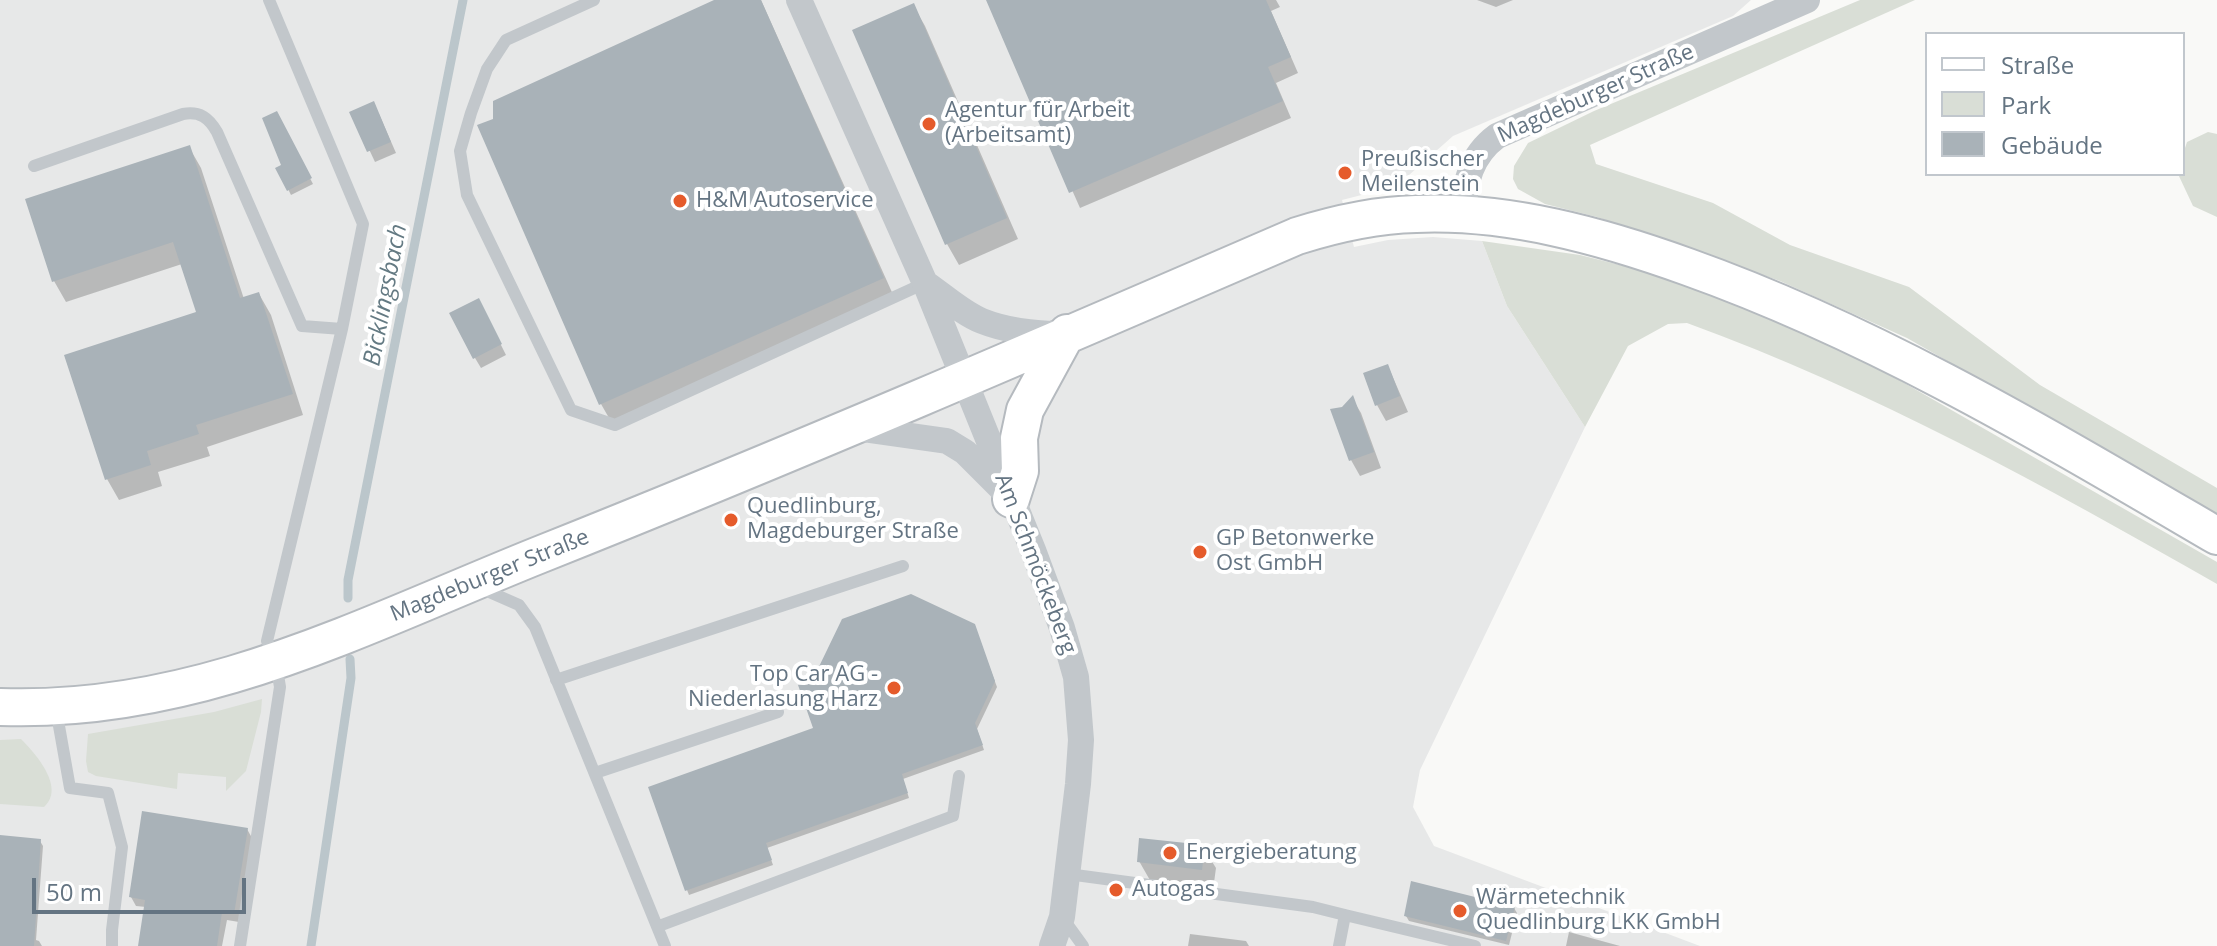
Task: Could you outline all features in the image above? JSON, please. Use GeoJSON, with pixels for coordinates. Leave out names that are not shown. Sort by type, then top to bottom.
{"type":"FeatureCollection","features":[{"type":"Feature","properties":{"kind":"main road","name":"Magdeburger Straße"},"geometry":{"type":"LineString","coordinates":[[0,707],[55,706],[169,691],[276,663],[852,428],[1067,333],[1307,233],[1376,217],[1463,214]]}},
{"type":"Feature","properties":{"kind":"main road"},"geometry":{"type":"LineString","coordinates":[[1463,214],[1516,220],[1618,244],[1712,275],[1800,310],[1961,388],[2217,536]]}},
{"type":"Feature","properties":{"kind":"main road"},"geometry":{"type":"LineString","coordinates":[[1011,499],[1020,471],[1019,438],[1025,410],[1067,333]]}},
{"type":"Feature","properties":{"kind":"street"},"geometry":{"type":"LineString","coordinates":[[799,0],[925,283],[963,378]]}},
{"type":"Feature","properties":{"kind":"street","name":"Magdeburger Straße"},"geometry":{"type":"LineString","coordinates":[[1463,214],[1470,168],[1484,145],[1497,136],[1807,0]]}},
{"type":"Feature","properties":{"kind":"street","name":"Magdeburger Straße"},"geometry":{"type":"LineString","coordinates":[[925,283],[981,321],[1031,332],[1067,333]]}},
{"type":"Feature","properties":{"kind":"street","name":"Am Schmöckeberg"},"geometry":{"type":"LineString","coordinates":[[963,378],[1062,628],[1076,677],[1081,740],[1062,917],[1052,946]]}},
{"type":"Feature","properties":{"kind":"street"},"geometry":{"type":"LineString","coordinates":[[852,428],[947,441],[965,452],[1011,499]]}},
{"type":"Feature","properties":{"kind":"lane"},"geometry":{"type":"LineString","coordinates":[[240,946],[280,687],[276,663],[267,641],[342,329],[363,224],[269,0]]}},
{"type":"Feature","properties":{"kind":"lane"},"geometry":{"type":"LineString","coordinates":[[594,0],[506,40],[487,69],[460,151],[467,195],[571,410],[615,425],[925,283]]}},
{"type":"Feature","properties":{"kind":"lane"},"geometry":{"type":"LineString","coordinates":[[34,166],[183,114],[205,116],[217,132],[302,326],[342,329]]}},
{"type":"Feature","properties":{"kind":"lane"},"geometry":{"type":"LineString","coordinates":[[556,680],[903,566]]}},
{"type":"Feature","properties":{"kind":"lane"},"geometry":{"type":"LineString","coordinates":[[470,584],[519,605],[535,627],[665,946]]}},
{"type":"Feature","properties":{"kind":"lane"},"geometry":{"type":"LineString","coordinates":[[55,706],[70,788],[108,793],[122,847],[112,946]]}},
{"type":"Feature","properties":{"kind":"lane"},"geometry":{"type":"LineString","coordinates":[[595,773],[778,712]]}},
{"type":"Feature","properties":{"kind":"lane"},"geometry":{"type":"LineString","coordinates":[[659,926],[953,816],[959,776]]}},
{"type":"Feature","properties":{"kind":"lane"},"geometry":{"type":"LineString","coordinates":[[1068,874],[1313,907],[1475,946]]}},
{"type":"Feature","properties":{"kind":"lane"},"geometry":{"type":"LineString","coordinates":[[1339,946],[1345,915]]}},
{"type":"Feature","properties":{"kind":"lane"},"geometry":{"type":"LineString","coordinates":[[1062,917],[1083,946]]}},
{"type":"Feature","properties":{"kind":"shaded area"},"geometry":{"type":"Polygon","coordinates":[[[0,0],[1751,0],[1733,16],[1453,136],[1409,175],[1385,189],[1342,200],[1354,247],[1388,240],[1433,237],[1482,241],[1507,306],[1585,427],[1420,770],[1413,807],[1434,846],[1700,946],[0,946],[0,0]]]}},
{"type":"Feature","properties":{"kind":"green space"},"geometry":{"type":"Polygon","coordinates":[[[1860,0],[1915,0],[1590,145],[1596,164],[1713,203],[1790,245],[1909,287],[2040,385],[2217,488],[2217,515],[1907,338],[1780,281],[1597,217],[1545,204],[1518,189],[1513,179],[1514,166],[1528,143],[1594,111],[1860,0]]]}},
{"type":"Feature","properties":{"kind":"green space"},"geometry":{"type":"Polygon","coordinates":[[[2208,132],[2217,134],[2217,217],[2193,206],[2179,176],[2185,176],[2187,142],[2208,132]]]}},
{"type":"Feature","properties":{"kind":"green space"},"geometry":{"type":"Polygon","coordinates":[[[1482,241],[1580,255],[1698,288],[1871,364],[2217,562],[2217,584],[2023,476],[1891,409],[1756,349],[1687,323],[1668,324],[1628,346],[1585,427],[1507,306],[1482,241]]]}},
{"type":"Feature","properties":{"kind":"green space"},"geometry":{"type":"Polygon","coordinates":[[[262,699],[246,771],[226,791],[226,777],[178,773],[177,789],[96,776],[88,772],[88,734],[214,712],[262,699]]]}},
{"type":"Feature","properties":{"kind":"green space"},"geometry":{"type":"Polygon","coordinates":[[[21,739],[41,762],[50,781],[50,799],[44,807],[0,804],[0,740],[21,739]]]}},
{"type":"Feature","properties":{"kind":"building","name":"H&M Autoservice"},"geometry":{"type":"Polygon","coordinates":[[[714,0],[761,0],[884,278],[599,405],[477,125],[493,119],[493,101],[714,0]]]}},
{"type":"Feature","properties":{"kind":"building"},"geometry":{"type":"Polygon","coordinates":[[[986,0],[1266,0],[1291,57],[1268,67],[1283,101],[1069,193],[986,0]]]}},
{"type":"Feature","properties":{"kind":"building","name":"Agentur für Arbeit (Arbeitsamt)"},"geometry":{"type":"Polygon","coordinates":[[[914,3],[1007,218],[945,245],[852,30],[914,3]]]}},
{"type":"Feature","properties":{"kind":"building"},"geometry":{"type":"Polygon","coordinates":[[[374,101],[391,142],[367,152],[349,112],[374,101]]]}},
{"type":"Feature","properties":{"kind":"building"},"geometry":{"type":"Polygon","coordinates":[[[277,111],[312,178],[287,191],[275,168],[281,165],[262,118],[277,111]]]}},
{"type":"Feature","properties":{"kind":"building"},"geometry":{"type":"Polygon","coordinates":[[[190,145],[240,298],[259,292],[293,394],[196,425],[199,434],[147,451],[151,465],[105,480],[64,355],[196,312],[173,242],[52,282],[25,199],[190,145]]]}},
{"type":"Feature","properties":{"kind":"building"},"geometry":{"type":"Polygon","coordinates":[[[479,298],[502,344],[473,359],[449,313],[479,298]]]}},
{"type":"Feature","properties":{"kind":"building"},"geometry":{"type":"Polygon","coordinates":[[[1388,364],[1400,396],[1375,406],[1363,373],[1388,364]]]}},
{"type":"Feature","properties":{"kind":"building"},"geometry":{"type":"Polygon","coordinates":[[[1353,395],[1374,452],[1349,461],[1330,409],[1342,407],[1353,395]]]}},
{"type":"Feature","properties":{"kind":"building"},"geometry":{"type":"Polygon","coordinates":[[[911,594],[975,624],[995,681],[975,723],[983,745],[902,774],[908,793],[766,843],[772,860],[685,891],[648,787],[813,728],[798,685],[813,679],[842,619],[911,594]]]}},
{"type":"Feature","properties":{"kind":"building"},"geometry":{"type":"Polygon","coordinates":[[[142,811],[248,828],[234,914],[222,912],[217,946],[138,946],[145,900],[129,897],[142,811]]]}},
{"type":"Feature","properties":{"kind":"building"},"geometry":{"type":"Polygon","coordinates":[[[0,835],[41,839],[34,946],[0,946],[0,835]]]}},
{"type":"Feature","properties":{"kind":"building"},"geometry":{"type":"Polygon","coordinates":[[[1139,838],[1205,845],[1202,870],[1137,862],[1139,838]]]}},
{"type":"Feature","properties":{"kind":"building","name":"Wärmetechnik Quedlinburg LKK GmbH"},"geometry":{"type":"Polygon","coordinates":[[[1411,881],[1515,907],[1506,941],[1404,916],[1411,881]]]}},
{"type":"Feature","properties":{"kind":"waterway","name":"Bicklingsbach"},"geometry":{"type":"LineString","coordinates":[[348,598],[348,580],[463,0]]}},
{"type":"Feature","properties":{"kind":"waterway","name":"Bicklingsbach"},"geometry":{"type":"LineString","coordinates":[[311,946],[351,678],[350,659]]}},
{"type":"Feature","properties":{"kind":"place","name":"Agentur für Arbeit (Arbeitsamt)"},"geometry":{"type":"Point","coordinates":[929,124]}},
{"type":"Feature","properties":{"kind":"place","name":"Preußischer Meilenstein"},"geometry":{"type":"Point","coordinates":[1345,173]}},
{"type":"Feature","properties":{"kind":"place","name":"H&M Autoservice"},"geometry":{"type":"Point","coordinates":[680,201]}},
{"type":"Feature","properties":{"kind":"place","name":"Quedlinburg, Magdeburger Straße"},"geometry":{"type":"Point","coordinates":[731,520]}},
{"type":"Feature","properties":{"kind":"place","name":"GP Betonwerke Ost GmbH"},"geometry":{"type":"Point","coordinates":[1200,552]}},
{"type":"Feature","properties":{"kind":"place","name":"Top Car AG - Niederlasung Harz"},"geometry":{"type":"Point","coordinates":[894,688]}},
{"type":"Feature","properties":{"kind":"place","name":"Energieberatung"},"geometry":{"type":"Point","coordinates":[1170,853]}},
{"type":"Feature","properties":{"kind":"place","name":"Autogas"},"geometry":{"type":"Point","coordinates":[1116,890]}},
{"type":"Feature","properties":{"kind":"place","name":"Wärmetechnik Quedlinburg LKK GmbH"},"geometry":{"type":"Point","coordinates":[1460,911]}}]}
